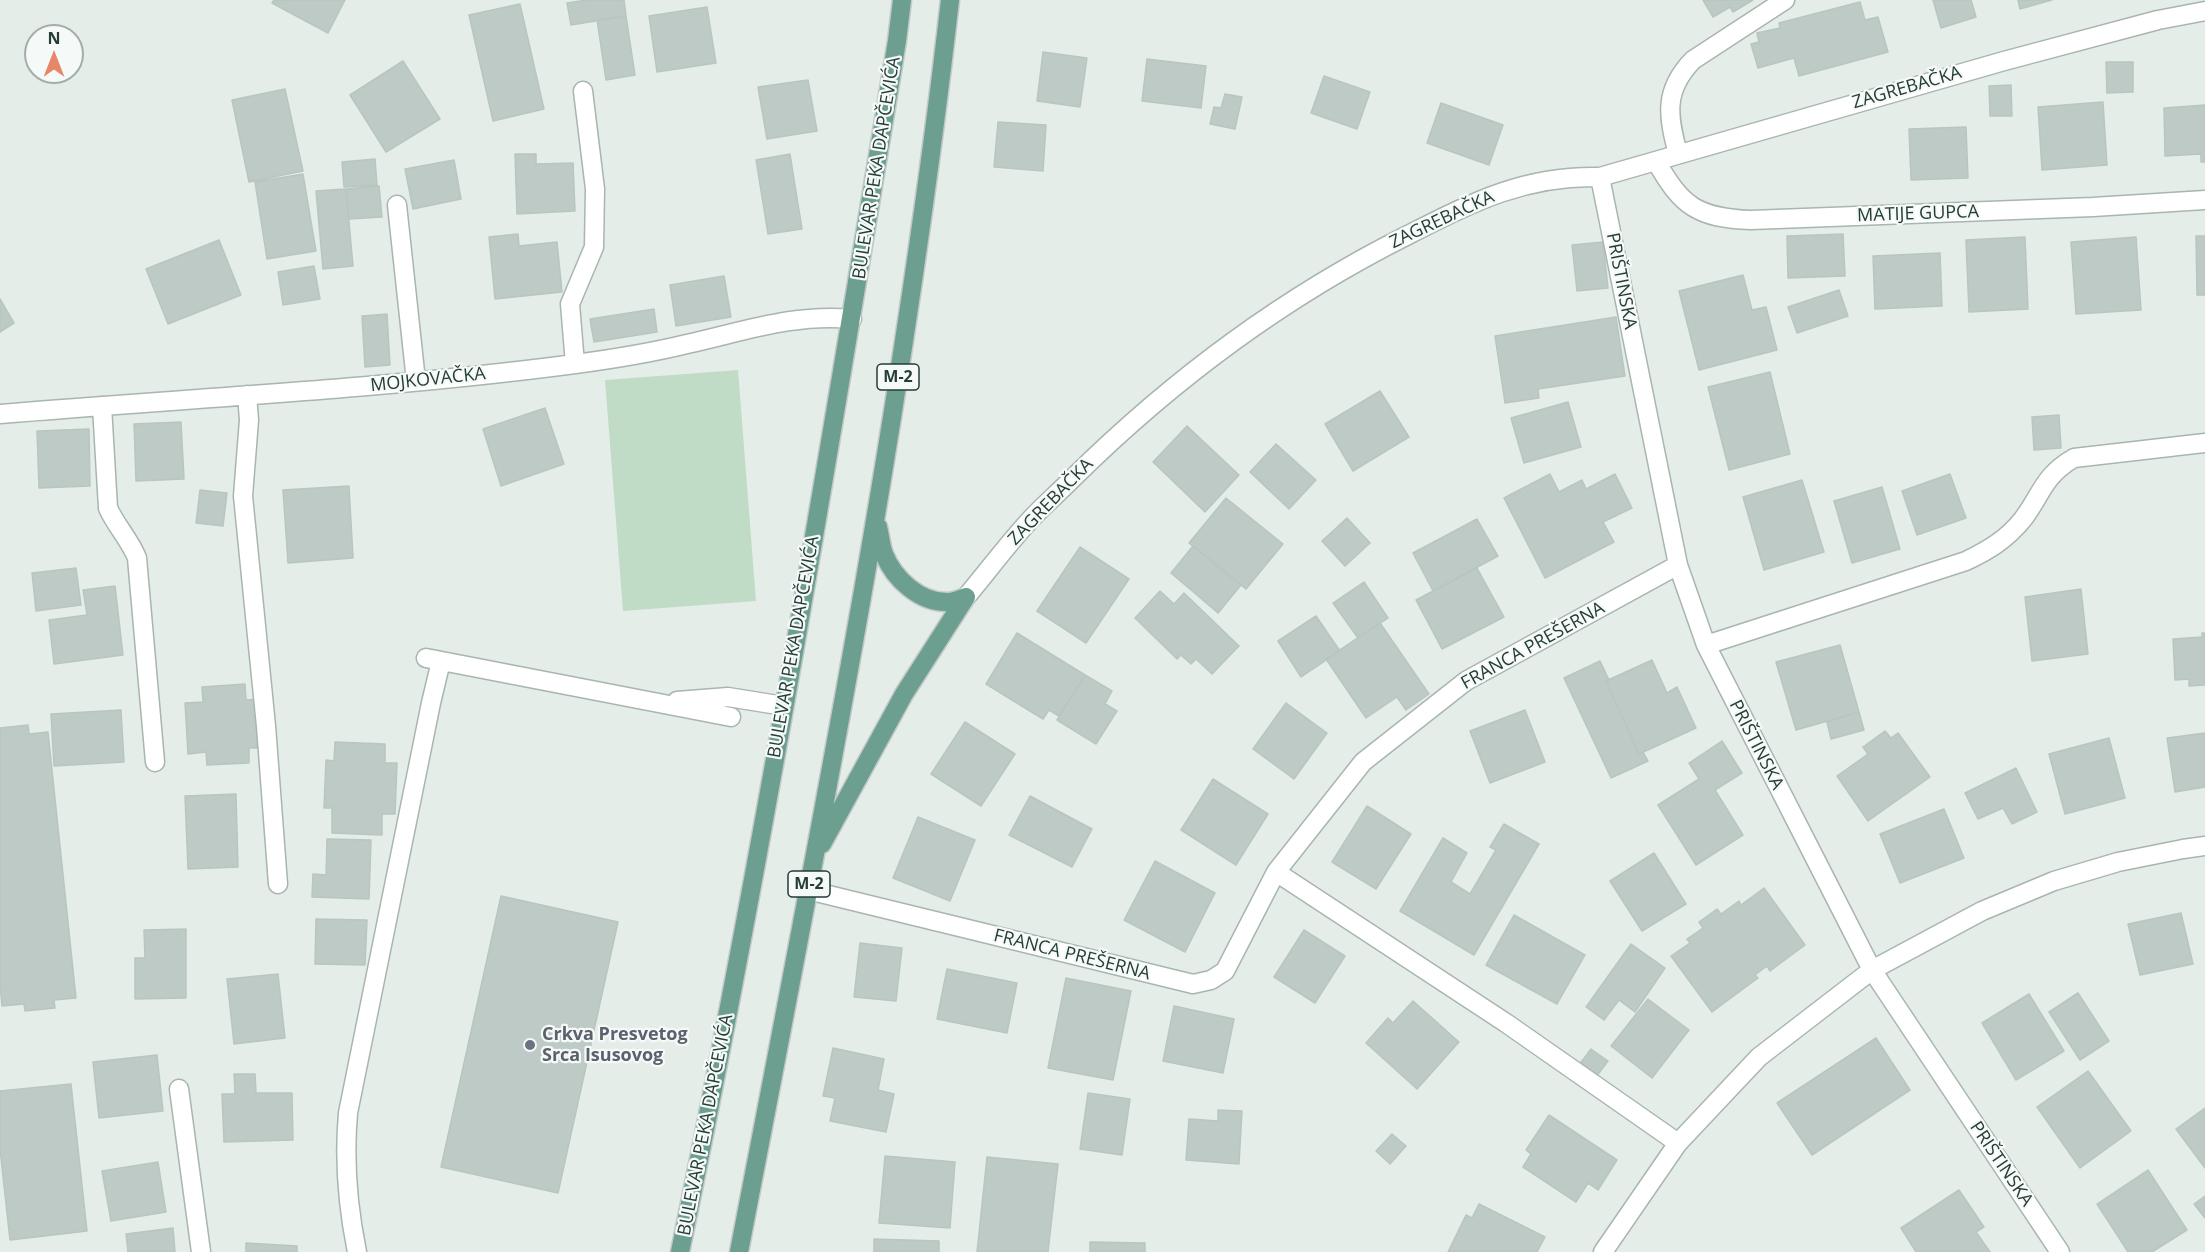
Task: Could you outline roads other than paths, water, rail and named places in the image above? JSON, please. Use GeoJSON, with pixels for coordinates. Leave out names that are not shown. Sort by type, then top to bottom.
{"type":"FeatureCollection","features":[{"type":"Feature","properties":{"kind":"main road","name":"BULEVAR PEKA DAPČEVIĆA"},"geometry":{"type":"LineString","coordinates":[[680,1252],[739,956],[784,706],[852,319],[902,0]]}},
{"type":"Feature","properties":{"kind":"main road","name":"M-2"},"geometry":{"type":"LineString","coordinates":[[739,1252],[814,861],[876,516],[919,237],[950,0]]}},
{"type":"Feature","properties":{"kind":"main road"},"geometry":{"type":"LineString","coordinates":[[876,516],[884,554],[893,570],[909,589],[928,599],[949,603],[966,597]]}},
{"type":"Feature","properties":{"kind":"main road"},"geometry":{"type":"LineString","coordinates":[[814,861],[904,694],[966,597]]}},
{"type":"Feature","properties":{"kind":"street"},"geometry":{"type":"LineString","coordinates":[[1678,154],[1670,122],[1670,101],[1672,90],[1683,70],[1693,60],[1785,0]]}},
{"type":"Feature","properties":{"kind":"street","name":"ZAGREBAČKA"},"geometry":{"type":"LineString","coordinates":[[966,597],[1030,520],[1114,437],[1198,368],[1285,306],[1361,259],[1475,201],[1544,180],[1574,176],[1600,177],[2004,61],[2158,20],[2205,11]]}},
{"type":"Feature","properties":{"kind":"street"},"geometry":{"type":"LineString","coordinates":[[575,364],[570,304],[594,248],[595,189],[583,91]]}},
{"type":"Feature","properties":{"kind":"street","name":"MATIJE GUPCA"},"geometry":{"type":"LineString","coordinates":[[1656,161],[1666,180],[1680,197],[1699,211],[1720,218],[1751,220],[2205,200]]}},
{"type":"Feature","properties":{"kind":"street","name":"PRIŠTINSKA"},"geometry":{"type":"LineString","coordinates":[[1600,177],[1678,565],[1706,645],[1872,970],[2060,1252]]}},
{"type":"Feature","properties":{"kind":"street"},"geometry":{"type":"LineString","coordinates":[[397,205],[416,381]]}},
{"type":"Feature","properties":{"kind":"street","name":"MOJKOVAČKA"},"geometry":{"type":"LineString","coordinates":[[0,414],[416,381],[575,364],[684,345],[800,318],[852,319]]}},
{"type":"Feature","properties":{"kind":"street"},"geometry":{"type":"LineString","coordinates":[[247,395],[249,420],[243,496],[263,693],[278,884]]}},
{"type":"Feature","properties":{"kind":"street"},"geometry":{"type":"LineString","coordinates":[[102,406],[108,508],[113,521],[131,543],[137,558],[155,762]]}},
{"type":"Feature","properties":{"kind":"street"},"geometry":{"type":"LineString","coordinates":[[1706,645],[1966,561],[1984,552],[2008,536],[2025,517],[2048,478],[2059,466],[2074,458],[2205,442]]}},
{"type":"Feature","properties":{"kind":"street","name":"FRANCA PREŠERNA"},"geometry":{"type":"LineString","coordinates":[[808,890],[1193,984],[1211,980],[1226,971],[1276,872],[1363,762],[1467,681],[1678,565]]}},
{"type":"Feature","properties":{"kind":"street"},"geometry":{"type":"LineString","coordinates":[[357,1252],[349,1196],[346,1140],[348,1113],[432,694],[434,660],[731,717]]}},
{"type":"Feature","properties":{"kind":"street"},"geometry":{"type":"LineString","coordinates":[[660,703],[728,697],[784,706]]}},
{"type":"Feature","properties":{"kind":"street"},"geometry":{"type":"LineString","coordinates":[[1603,1252],[1678,1143],[1759,1057],[1872,970],[1982,911],[2054,880],[2118,862],[2205,846]]}},
{"type":"Feature","properties":{"kind":"street"},"geometry":{"type":"LineString","coordinates":[[1276,872],[1506,1023],[1678,1143]]}},
{"type":"Feature","properties":{"kind":"street"},"geometry":{"type":"LineString","coordinates":[[179,1089],[201,1252]]}},
{"type":"Feature","properties":{"kind":"place","name":"Crkva Presvetog Srca Isusovog"},"geometry":{"type":"Point","coordinates":[530,1045]}}]}
